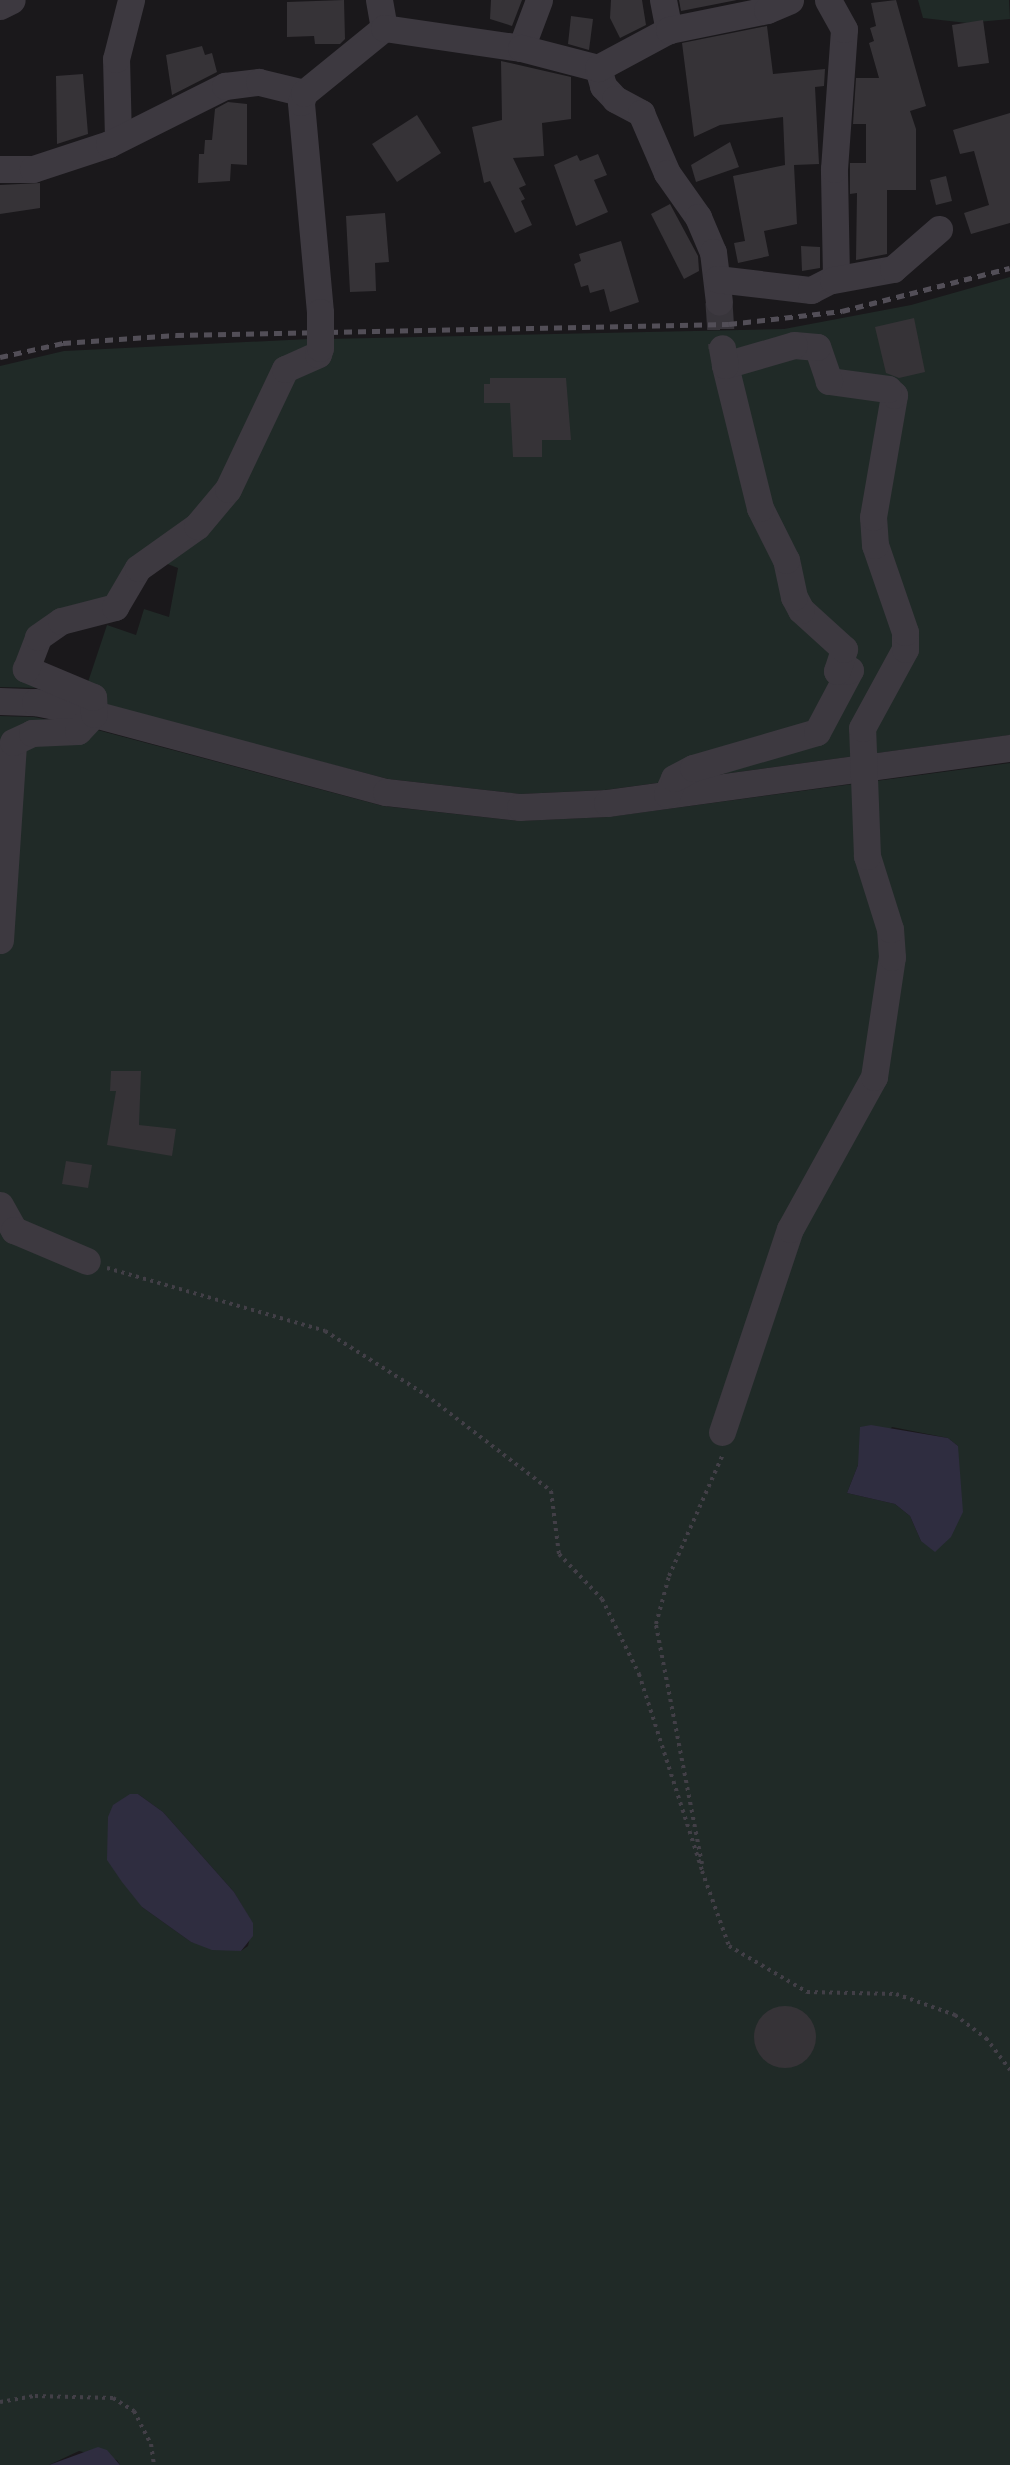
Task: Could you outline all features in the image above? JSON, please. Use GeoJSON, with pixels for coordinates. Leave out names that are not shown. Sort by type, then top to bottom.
{"type":"FeatureCollection","features":[{"type":"Feature","properties":{"kind":"street"},"geometry":{"type":"LineString","coordinates":[[0,6],[12,0]]}},
{"type":"Feature","properties":{"kind":"street"},"geometry":{"type":"LineString","coordinates":[[118,139],[116,59],[131,0]]}},
{"type":"Feature","properties":{"kind":"street"},"geometry":{"type":"LineString","coordinates":[[379,0],[384,28]]}},
{"type":"Feature","properties":{"kind":"street"},"geometry":{"type":"LineString","coordinates":[[521,48],[539,0]]}},
{"type":"Feature","properties":{"kind":"street"},"geometry":{"type":"LineString","coordinates":[[663,0],[669,30]]}},
{"type":"Feature","properties":{"kind":"street"},"geometry":{"type":"LineString","coordinates":[[304,93],[384,28],[521,48],[598,68],[669,30],[767,9],[790,0]]}},
{"type":"Feature","properties":{"kind":"street"},"geometry":{"type":"LineString","coordinates":[[828,0],[844,29],[834,169],[833,280]]}},
{"type":"Feature","properties":{"kind":"street"},"geometry":{"type":"LineString","coordinates":[[598,68],[603,86],[615,99],[641,113],[667,173],[698,217],[713,252],[718,291],[811,290],[833,280],[893,269],[939,230]]}},
{"type":"Feature","properties":{"kind":"street"},"geometry":{"type":"LineString","coordinates":[[0,169],[33,169],[118,139],[225,86],[259,82],[304,93]]}},
{"type":"Feature","properties":{"kind":"street"},"geometry":{"type":"LineString","coordinates":[[0,940],[13,742],[32,733],[78,731],[94,714],[93,697],[26,669],[38,637],[62,621],[115,607],[138,568],[203,519],[228,489],[285,369],[318,354],[320,312],[305,175],[304,93]]}},
{"type":"Feature","properties":{"kind":"street"},"geometry":{"type":"LineString","coordinates":[[668,794],[674,778],[693,768],[817,732],[850,670],[837,671],[844,649],[801,610],[794,597],[786,560],[759,508],[724,357],[807,345],[817,347],[829,381],[888,389],[894,395],[873,517],[875,545],[904,632],[904,650],[862,728],[867,856],[890,929],[892,957],[874,1077],[790,1228],[722,1432]]}},
{"type":"Feature","properties":{"kind":"street"},"geometry":{"type":"LineString","coordinates":[[0,701],[35,702],[94,714],[423,799],[552,806],[668,794],[1010,748]]}},
{"type":"Feature","properties":{"kind":"street"},"geometry":{"type":"LineString","coordinates":[[0,1205],[14,1230],[87,1261]]}},
{"type":"Feature","properties":{"kind":"path"},"geometry":{"type":"LineString","coordinates":[[87,1261],[325,1331],[426,1395],[551,1491],[559,1554],[602,1599],[639,1674],[729,1946],[807,1992],[896,1994],[955,2015],[986,2038],[1010,2070]]}},
{"type":"Feature","properties":{"kind":"path"},"geometry":{"type":"LineString","coordinates":[[703,1873],[699,1834],[656,1624],[669,1576],[724,1451],[722,1432]]}},
{"type":"Feature","properties":{"kind":"path"},"geometry":{"type":"LineString","coordinates":[[0,2402],[34,2396],[113,2398],[135,2411],[151,2444],[154,2465]]}},
{"type":"Feature","properties":{"kind":"shaded area"},"geometry":{"type":"Polygon","coordinates":[[[918,0],[1009,0],[1010,19],[967,23],[923,18],[918,0]]]}},
{"type":"Feature","properties":{"kind":"shaded area"},"geometry":{"type":"Polygon","coordinates":[[[1010,277],[1010,735],[605,790],[520,794],[388,779],[109,707],[87,685],[107,625],[136,635],[144,609],[169,617],[178,568],[157,560],[200,529],[284,381],[326,339],[784,329],[911,305],[1010,277]]]}},
{"type":"Feature","properties":{"kind":"shaded area"},"geometry":{"type":"Polygon","coordinates":[[[309,339],[315,346],[283,366],[223,487],[112,603],[48,622],[37,688],[0,687],[0,366],[64,351],[309,339]]]}},
{"type":"Feature","properties":{"kind":"shaded area"},"geometry":{"type":"Polygon","coordinates":[[[0,716],[34,717],[90,728],[383,806],[519,821],[608,817],[1010,763],[1010,2465],[120,2465],[117,2460],[79,2451],[49,2465],[0,2465],[0,716]],[[892,1427],[858,1465],[847,1493],[895,1504],[910,1516],[921,1541],[958,1446],[948,1438],[892,1427]],[[130,1794],[142,1907],[191,1942],[241,1951],[248,1946],[253,1924],[234,1892],[163,1812],[138,1794],[130,1794]]]}},
{"type":"Feature","properties":{"kind":"shaded area"},"geometry":{"type":"Polygon","coordinates":[[[871,1425],[948,1438],[958,1446],[963,1512],[951,1537],[935,1552],[921,1541],[910,1516],[895,1504],[847,1493],[858,1465],[860,1427],[871,1425]]]}},
{"type":"Feature","properties":{"kind":"shaded area"},"geometry":{"type":"Polygon","coordinates":[[[130,1794],[138,1794],[163,1812],[234,1892],[253,1923],[253,1936],[241,1951],[212,1950],[191,1942],[142,1907],[122,1882],[107,1860],[108,1817],[113,1805],[130,1794]]]}},
{"type":"Feature","properties":{"kind":"shaded area"},"geometry":{"type":"Polygon","coordinates":[[[98,2447],[107,2450],[120,2465],[49,2465],[98,2447]]]}},
{"type":"Feature","properties":{"kind":"building"},"geometry":{"type":"Polygon","coordinates":[[[344,0],[345,39],[340,44],[315,44],[314,36],[287,37],[287,2],[344,0]]]}},
{"type":"Feature","properties":{"kind":"building"},"geometry":{"type":"Polygon","coordinates":[[[491,0],[522,0],[512,26],[490,19],[491,0]]]}},
{"type":"Feature","properties":{"kind":"building"},"geometry":{"type":"Polygon","coordinates":[[[611,0],[642,0],[646,25],[620,38],[610,18],[611,0]]]}},
{"type":"Feature","properties":{"kind":"building"},"geometry":{"type":"Polygon","coordinates":[[[679,0],[737,0],[681,11],[679,0]]]}},
{"type":"Feature","properties":{"kind":"building"},"geometry":{"type":"Polygon","coordinates":[[[896,0],[926,106],[910,111],[916,129],[916,190],[887,190],[887,254],[856,260],[857,193],[850,194],[850,163],[866,163],[866,124],[853,124],[856,78],[879,78],[869,43],[874,41],[870,28],[876,26],[871,3],[896,0]]]}},
{"type":"Feature","properties":{"kind":"building"},"geometry":{"type":"Polygon","coordinates":[[[571,16],[593,19],[589,50],[568,44],[571,16]]]}},
{"type":"Feature","properties":{"kind":"building"},"geometry":{"type":"Polygon","coordinates":[[[983,20],[989,63],[958,67],[952,25],[983,20]]]}},
{"type":"Feature","properties":{"kind":"building"},"geometry":{"type":"Polygon","coordinates":[[[767,26],[773,74],[825,69],[824,86],[815,87],[819,164],[794,165],[797,224],[764,231],[769,256],[738,263],[734,243],[745,241],[733,176],[785,165],[783,117],[720,125],[694,137],[682,43],[767,26]]]}},
{"type":"Feature","properties":{"kind":"building"},"geometry":{"type":"Polygon","coordinates":[[[202,46],[205,55],[212,53],[217,72],[172,95],[166,55],[202,46]]]}},
{"type":"Feature","properties":{"kind":"building"},"geometry":{"type":"Polygon","coordinates":[[[501,61],[571,77],[571,119],[542,123],[544,156],[513,158],[526,185],[519,188],[525,199],[521,201],[532,225],[515,233],[490,181],[484,183],[472,127],[502,120],[501,61]]]}},
{"type":"Feature","properties":{"kind":"building"},"geometry":{"type":"Polygon","coordinates":[[[83,74],[88,134],[57,144],[56,76],[83,74]]]}},
{"type":"Feature","properties":{"kind":"building"},"geometry":{"type":"Polygon","coordinates":[[[228,102],[247,104],[247,165],[231,164],[230,181],[198,183],[199,154],[204,154],[205,140],[212,140],[215,109],[228,102]]]}},
{"type":"Feature","properties":{"kind":"building"},"geometry":{"type":"Polygon","coordinates":[[[1010,113],[1010,223],[971,234],[964,213],[989,205],[974,151],[960,154],[953,130],[1010,113]]]}},
{"type":"Feature","properties":{"kind":"building"},"geometry":{"type":"Polygon","coordinates":[[[417,115],[441,153],[397,182],[372,144],[417,115]]]}},
{"type":"Feature","properties":{"kind":"building"},"geometry":{"type":"Polygon","coordinates":[[[730,142],[739,167],[696,182],[691,165],[730,142]]]}},
{"type":"Feature","properties":{"kind":"building"},"geometry":{"type":"Polygon","coordinates":[[[598,154],[607,175],[594,180],[608,212],[576,226],[554,165],[577,155],[580,161],[598,154]]]}},
{"type":"Feature","properties":{"kind":"building"},"geometry":{"type":"Polygon","coordinates":[[[946,176],[952,201],[936,205],[930,180],[946,176]]]}},
{"type":"Feature","properties":{"kind":"building"},"geometry":{"type":"Polygon","coordinates":[[[40,183],[40,208],[0,214],[0,185],[40,183]]]}},
{"type":"Feature","properties":{"kind":"building"},"geometry":{"type":"Polygon","coordinates":[[[670,204],[698,256],[699,271],[684,279],[651,214],[670,204]]]}},
{"type":"Feature","properties":{"kind":"building"},"geometry":{"type":"Polygon","coordinates":[[[385,213],[389,262],[375,263],[376,291],[350,292],[346,216],[385,213]]]}},
{"type":"Feature","properties":{"kind":"building"},"geometry":{"type":"Polygon","coordinates":[[[621,241],[639,302],[610,312],[604,289],[590,293],[588,285],[581,287],[574,264],[581,261],[579,254],[621,241]]]}},
{"type":"Feature","properties":{"kind":"building"},"geometry":{"type":"Polygon","coordinates":[[[801,246],[820,247],[820,268],[802,271],[801,246]]]}},
{"type":"Feature","properties":{"kind":"building"},"geometry":{"type":"Polygon","coordinates":[[[914,318],[925,372],[899,378],[886,373],[875,327],[914,318]]]}},
{"type":"Feature","properties":{"kind":"building"},"geometry":{"type":"Polygon","coordinates":[[[490,378],[566,378],[571,440],[542,440],[542,457],[513,457],[510,403],[484,403],[484,384],[490,384],[490,378]]]}},
{"type":"Feature","properties":{"kind":"building"},"geometry":{"type":"Polygon","coordinates":[[[111,1071],[141,1071],[139,1125],[176,1129],[172,1156],[107,1145],[116,1091],[110,1091],[111,1071]]]}},
{"type":"Feature","properties":{"kind":"building"},"geometry":{"type":"Polygon","coordinates":[[[66,1161],[92,1165],[88,1188],[62,1184],[66,1161]]]}},
{"type":"Feature","properties":{"kind":"building"},"geometry":{"type":"Polygon","coordinates":[[[779,2006],[791,2006],[807,2015],[814,2025],[816,2037],[814,2049],[807,2059],[791,2068],[779,2068],[768,2063],[759,2054],[754,2043],[754,2031],[759,2020],[768,2011],[779,2006]]]}},
{"type":"Feature","properties":{"kind":"tunnel"},"geometry":{"type":"LineString","coordinates":[[719,302],[722,348]]}},
{"type":"Feature","properties":{"kind":"railway"},"geometry":{"type":"LineString","coordinates":[[0,357],[63,343],[176,335],[729,324],[842,311],[1010,268]]}}]}
